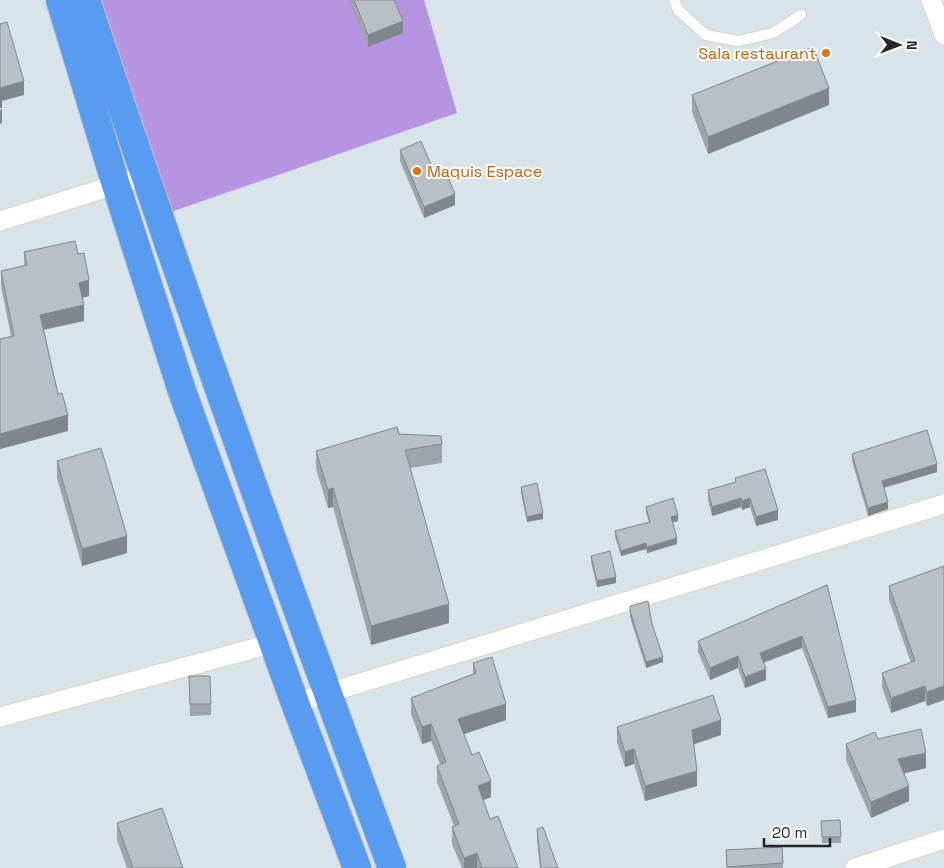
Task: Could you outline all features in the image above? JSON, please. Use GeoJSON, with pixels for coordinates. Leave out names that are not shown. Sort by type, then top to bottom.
{"type":"FeatureCollection","features":[{"type":"Feature","properties":{"kind":"main road"},"geometry":{"type":"LineString","coordinates":[[60,0],[116,185],[182,391],[357,868]]}},
{"type":"Feature","properties":{"kind":"main road"},"geometry":{"type":"LineString","coordinates":[[86,0],[144,176],[327,693],[392,868]]}},
{"type":"Feature","properties":{"kind":"street"},"geometry":{"type":"LineString","coordinates":[[931,0],[944,35]]}},
{"type":"Feature","properties":{"kind":"street"},"geometry":{"type":"LineString","coordinates":[[0,221],[144,176]]}},
{"type":"Feature","properties":{"kind":"street"},"geometry":{"type":"LineString","coordinates":[[295,703],[944,504]]}},
{"type":"Feature","properties":{"kind":"street"},"geometry":{"type":"LineString","coordinates":[[0,717],[274,643]]}},
{"type":"Feature","properties":{"kind":"street"},"geometry":{"type":"LineString","coordinates":[[855,868],[902,861],[944,839]]}},
{"type":"Feature","properties":{"kind":"lane"},"geometry":{"type":"LineString","coordinates":[[674,0],[678,10],[706,35],[738,42],[774,33],[801,15]]}},
{"type":"Feature","properties":{"kind":"shaded area"},"geometry":{"type":"Polygon","coordinates":[[[95,0],[424,0],[457,113],[162,215],[95,0]]]}},
{"type":"Feature","properties":{"kind":"building"},"geometry":{"type":"Polygon","coordinates":[[[354,0],[394,0],[403,21],[368,35],[354,0]]]}},
{"type":"Feature","properties":{"kind":"building"},"geometry":{"type":"Polygon","coordinates":[[[7,22],[24,81],[0,88],[0,24],[7,22]]]}},
{"type":"Feature","properties":{"kind":"building"},"geometry":{"type":"Polygon","coordinates":[[[813,47],[829,88],[708,137],[692,95],[813,47]]]}},
{"type":"Feature","properties":{"kind":"building"},"geometry":{"type":"Polygon","coordinates":[[[421,141],[435,174],[445,170],[455,194],[424,207],[400,150],[421,141]]]}},
{"type":"Feature","properties":{"kind":"building"},"geometry":{"type":"Polygon","coordinates":[[[75,241],[78,254],[84,253],[89,280],[79,283],[84,305],[40,315],[58,394],[62,393],[68,415],[0,434],[0,339],[14,336],[1,271],[27,265],[24,252],[75,241]]]}},
{"type":"Feature","properties":{"kind":"building"},"geometry":{"type":"Polygon","coordinates":[[[397,427],[399,434],[441,436],[442,444],[405,450],[449,604],[371,626],[333,488],[328,490],[316,451],[397,427]]]}},
{"type":"Feature","properties":{"kind":"building"},"geometry":{"type":"Polygon","coordinates":[[[927,430],[937,464],[882,481],[888,502],[868,508],[852,454],[927,430]]]}},
{"type":"Feature","properties":{"kind":"building"},"geometry":{"type":"Polygon","coordinates":[[[101,448],[127,536],[82,549],[57,461],[101,448]]]}},
{"type":"Feature","properties":{"kind":"building"},"geometry":{"type":"Polygon","coordinates":[[[765,469],[778,510],[756,517],[750,498],[742,501],[741,498],[712,507],[708,490],[736,482],[735,478],[765,469]]]}},
{"type":"Feature","properties":{"kind":"building"},"geometry":{"type":"Polygon","coordinates":[[[537,483],[543,513],[527,517],[521,487],[537,483]]]}},
{"type":"Feature","properties":{"kind":"building"},"geometry":{"type":"Polygon","coordinates":[[[673,498],[678,515],[671,517],[677,538],[647,547],[646,543],[621,551],[615,531],[650,522],[646,507],[673,498]]]}},
{"type":"Feature","properties":{"kind":"building"},"geometry":{"type":"Polygon","coordinates":[[[610,551],[616,577],[597,581],[591,556],[610,551]]]}},
{"type":"Feature","properties":{"kind":"building"},"geometry":{"type":"Polygon","coordinates":[[[944,566],[944,686],[927,692],[925,686],[891,698],[882,673],[915,661],[889,586],[944,566]]]}},
{"type":"Feature","properties":{"kind":"building"},"geometry":{"type":"Polygon","coordinates":[[[827,585],[856,700],[828,707],[802,636],[760,653],[766,669],[745,677],[738,656],[710,668],[698,641],[827,585]]]}},
{"type":"Feature","properties":{"kind":"building"},"geometry":{"type":"Polygon","coordinates":[[[648,601],[652,624],[663,657],[646,662],[630,606],[648,601]]]}},
{"type":"Feature","properties":{"kind":"building"},"geometry":{"type":"Polygon","coordinates":[[[492,657],[506,704],[458,719],[472,755],[479,752],[491,781],[478,786],[490,819],[498,816],[518,868],[482,868],[477,853],[464,858],[452,827],[459,824],[437,766],[446,762],[431,724],[422,727],[411,698],[476,673],[473,663],[492,657]]]}},
{"type":"Feature","properties":{"kind":"building"},"geometry":{"type":"Polygon","coordinates":[[[189,676],[210,676],[211,704],[190,704],[189,676]]]}},
{"type":"Feature","properties":{"kind":"building"},"geometry":{"type":"Polygon","coordinates":[[[713,695],[721,720],[692,730],[697,771],[645,786],[634,749],[625,752],[617,727],[713,695]]]}},
{"type":"Feature","properties":{"kind":"building"},"geometry":{"type":"Polygon","coordinates":[[[921,729],[926,753],[898,759],[909,786],[871,802],[846,744],[875,732],[878,739],[921,729]]]}},
{"type":"Feature","properties":{"kind":"building"},"geometry":{"type":"Polygon","coordinates":[[[162,808],[183,868],[133,868],[117,823],[162,808]]]}},
{"type":"Feature","properties":{"kind":"building"},"geometry":{"type":"Polygon","coordinates":[[[840,820],[841,837],[822,837],[821,821],[840,820]]]}},
{"type":"Feature","properties":{"kind":"building"},"geometry":{"type":"Polygon","coordinates":[[[543,827],[558,868],[541,868],[537,829],[543,827]]]}},
{"type":"Feature","properties":{"kind":"building"},"geometry":{"type":"Polygon","coordinates":[[[782,847],[783,863],[727,867],[726,850],[782,847]]]}},
{"type":"Feature","properties":{"kind":"place","name":"Sala restaurant"},"geometry":{"type":"Point","coordinates":[826,53]}},
{"type":"Feature","properties":{"kind":"place","name":"Maquis Espace"},"geometry":{"type":"Point","coordinates":[417,171]}}]}
